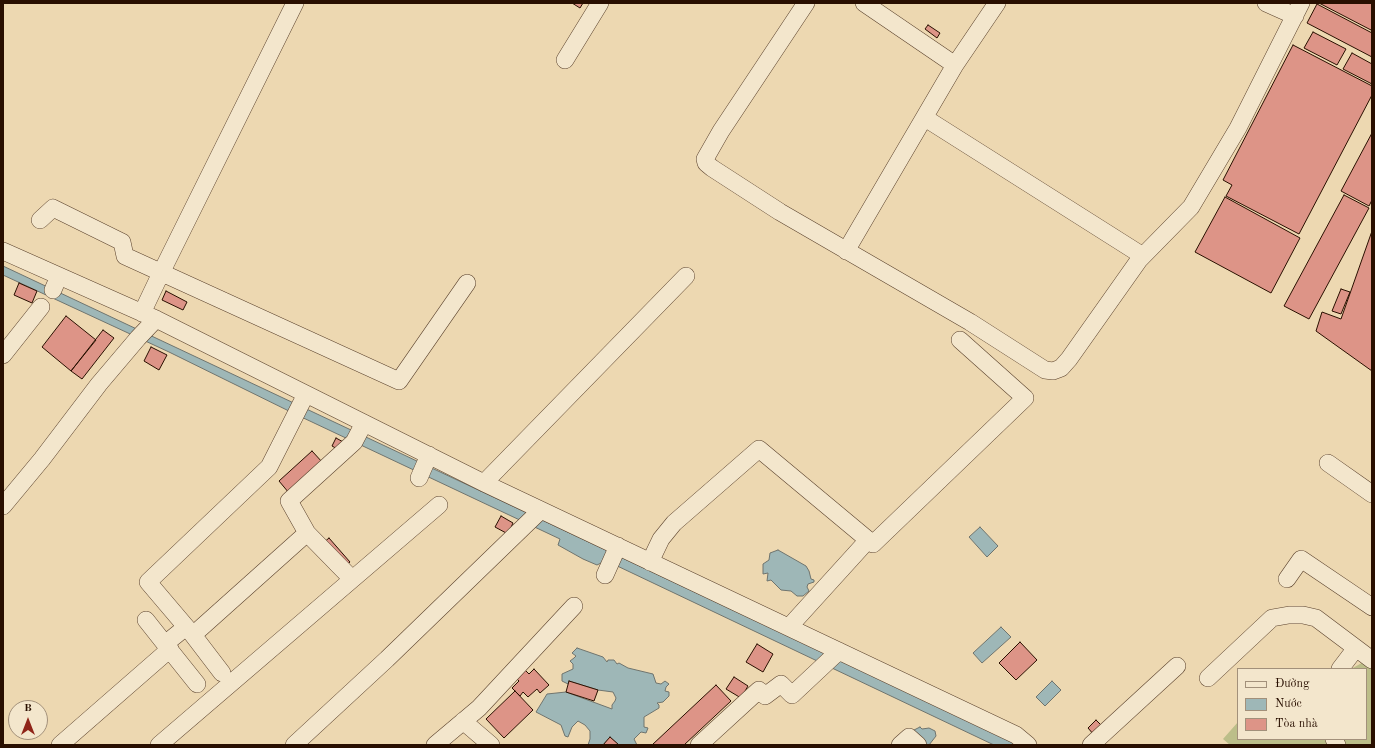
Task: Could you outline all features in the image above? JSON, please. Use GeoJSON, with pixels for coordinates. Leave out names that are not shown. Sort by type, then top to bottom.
{"type":"FeatureCollection","features":[{"type":"Feature","properties":{"kind":"street"},"geometry":{"type":"LineString","coordinates":[[3,506],[42,459],[99,384],[141,335],[149,316],[161,272],[295,3]]}},
{"type":"Feature","properties":{"kind":"street"},"geometry":{"type":"LineString","coordinates":[[565,60],[600,3]]}},
{"type":"Feature","properties":{"kind":"street"},"geometry":{"type":"LineString","coordinates":[[806,3],[721,131],[705,159],[706,163],[780,212],[970,322],[1045,370],[1053,371],[1061,368],[1069,359],[1143,256],[1191,206],[1238,128],[1298,10],[1266,3]]}},
{"type":"Feature","properties":{"kind":"street"},"geometry":{"type":"LineString","coordinates":[[864,3],[955,65]]}},
{"type":"Feature","properties":{"kind":"street"},"geometry":{"type":"LineString","coordinates":[[846,250],[955,65],[997,3]]}},
{"type":"Feature","properties":{"kind":"street"},"geometry":{"type":"LineString","coordinates":[[925,118],[1143,256]]}},
{"type":"Feature","properties":{"kind":"street"},"geometry":{"type":"LineString","coordinates":[[40,220],[53,208],[122,242],[125,256],[399,381],[467,283]]}},
{"type":"Feature","properties":{"kind":"street"},"geometry":{"type":"LineString","coordinates":[[3,251],[56,283],[149,316],[300,405],[359,433],[423,468],[484,483],[534,517],[612,560],[650,562],[790,628],[832,658],[1014,741]]}},
{"type":"Feature","properties":{"kind":"street"},"geometry":{"type":"LineString","coordinates":[[484,483],[686,276]]}},
{"type":"Feature","properties":{"kind":"street"},"geometry":{"type":"LineString","coordinates":[[3,355],[41,307]]}},
{"type":"Feature","properties":{"kind":"street"},"geometry":{"type":"LineString","coordinates":[[650,562],[661,539],[674,523],[759,449],[874,544],[1025,398],[960,340]]}},
{"type":"Feature","properties":{"kind":"street"},"geometry":{"type":"LineString","coordinates":[[222,673],[148,582],[269,467],[300,405]]}},
{"type":"Feature","properties":{"kind":"street"},"geometry":{"type":"LineString","coordinates":[[352,579],[306,533],[289,501],[359,433]]}},
{"type":"Feature","properties":{"kind":"street"},"geometry":{"type":"LineString","coordinates":[[1328,463],[1372,494]]}},
{"type":"Feature","properties":{"kind":"street"},"geometry":{"type":"LineString","coordinates":[[159,745],[439,505]]}},
{"type":"Feature","properties":{"kind":"street"},"geometry":{"type":"LineString","coordinates":[[294,745],[387,660],[534,517]]}},
{"type":"Feature","properties":{"kind":"street"},"geometry":{"type":"LineString","coordinates":[[60,745],[168,647],[306,533]]}},
{"type":"Feature","properties":{"kind":"street"},"geometry":{"type":"LineString","coordinates":[[790,628],[868,540]]}},
{"type":"Feature","properties":{"kind":"street"},"geometry":{"type":"LineString","coordinates":[[1287,578],[1301,559],[1372,607]]}},
{"type":"Feature","properties":{"kind":"street"},"geometry":{"type":"LineString","coordinates":[[435,745],[479,708],[574,606]]}},
{"type":"Feature","properties":{"kind":"street"},"geometry":{"type":"LineString","coordinates":[[1208,678],[1272,618],[1280,616],[1296,615],[1316,618],[1372,660]]}},
{"type":"Feature","properties":{"kind":"street"},"geometry":{"type":"LineString","coordinates":[[146,620],[197,684]]}},
{"type":"Feature","properties":{"kind":"street"},"geometry":{"type":"LineString","coordinates":[[1341,668],[1356,648]]}},
{"type":"Feature","properties":{"kind":"street"},"geometry":{"type":"LineString","coordinates":[[699,745],[759,690],[765,696],[781,684],[792,695],[832,658]]}},
{"type":"Feature","properties":{"kind":"street"},"geometry":{"type":"LineString","coordinates":[[1091,745],[1177,666]]}},
{"type":"Feature","properties":{"kind":"street"},"geometry":{"type":"LineString","coordinates":[[463,721],[491,745]]}},
{"type":"Feature","properties":{"kind":"street"},"geometry":{"type":"LineString","coordinates":[[900,745],[909,737],[918,745]]}},
{"type":"Feature","properties":{"kind":"green space"},"geometry":{"type":"Polygon","coordinates":[[[1367,660],[1372,665],[1372,745],[1343,745],[1340,740],[1367,740],[1367,668],[1353,668],[1367,660]]]}},
{"type":"Feature","properties":{"kind":"green space"},"geometry":{"type":"Polygon","coordinates":[[[1237,723],[1237,740],[1329,740],[1332,745],[1230,745],[1223,739],[1237,723]]]}},
{"type":"Feature","properties":{"kind":"water"},"geometry":{"type":"Polygon","coordinates":[[[3,266],[1011,741],[1015,745],[994,745],[611,563],[603,562],[597,565],[583,559],[558,545],[560,539],[295,414],[169,352],[3,275],[3,266]]]}},
{"type":"Feature","properties":{"kind":"water"},"geometry":{"type":"Polygon","coordinates":[[[980,527],[998,546],[987,557],[969,537],[980,527]]]}},
{"type":"Feature","properties":{"kind":"water"},"geometry":{"type":"Polygon","coordinates":[[[778,550],[806,566],[811,579],[814,580],[814,582],[808,584],[807,587],[809,591],[803,596],[797,596],[791,591],[781,590],[771,580],[767,581],[768,573],[763,574],[763,564],[769,560],[770,553],[778,550]]]}},
{"type":"Feature","properties":{"kind":"water"},"geometry":{"type":"Polygon","coordinates":[[[1001,627],[1011,637],[982,663],[973,653],[1001,627]]]}},
{"type":"Feature","properties":{"kind":"water"},"geometry":{"type":"Polygon","coordinates":[[[577,648],[603,657],[607,662],[608,660],[614,660],[617,664],[619,663],[628,668],[653,674],[656,683],[661,684],[665,681],[669,684],[665,691],[669,692],[669,696],[663,702],[657,703],[659,708],[644,717],[644,727],[648,728],[646,733],[641,732],[634,739],[637,745],[619,745],[610,737],[603,745],[588,745],[590,731],[585,725],[578,721],[572,727],[568,737],[565,736],[561,725],[536,712],[547,694],[566,692],[612,709],[612,705],[616,698],[613,692],[598,690],[569,681],[568,684],[562,681],[562,674],[573,669],[573,664],[570,661],[576,656],[572,653],[577,648]]]}},
{"type":"Feature","properties":{"kind":"water"},"geometry":{"type":"Polygon","coordinates":[[[1052,681],[1061,690],[1045,706],[1036,697],[1052,681]]]}},
{"type":"Feature","properties":{"kind":"water"},"geometry":{"type":"Polygon","coordinates":[[[920,727],[922,729],[929,728],[935,731],[936,736],[929,745],[922,745],[912,735],[914,730],[920,727]]]}},
{"type":"Feature","properties":{"kind":"building"},"geometry":{"type":"Polygon","coordinates":[[[572,3],[583,3],[580,8],[572,3]]]}},
{"type":"Feature","properties":{"kind":"building"},"geometry":{"type":"Polygon","coordinates":[[[1319,3],[1372,3],[1371,30],[1319,3]]]}},
{"type":"Feature","properties":{"kind":"building"},"geometry":{"type":"Polygon","coordinates":[[[1317,4],[1372,33],[1372,57],[1307,23],[1317,4]]]}},
{"type":"Feature","properties":{"kind":"building"},"geometry":{"type":"Polygon","coordinates":[[[928,25],[940,33],[937,38],[925,29],[928,25]]]}},
{"type":"Feature","properties":{"kind":"building"},"geometry":{"type":"Polygon","coordinates":[[[1313,32],[1346,49],[1337,65],[1304,48],[1313,32]]]}},
{"type":"Feature","properties":{"kind":"building"},"geometry":{"type":"Polygon","coordinates":[[[1293,45],[1372,86],[1372,95],[1299,234],[1226,196],[1232,185],[1223,180],[1293,45]]]}},
{"type":"Feature","properties":{"kind":"building"},"geometry":{"type":"Polygon","coordinates":[[[1352,53],[1372,64],[1372,84],[1343,69],[1352,53]]]}},
{"type":"Feature","properties":{"kind":"building"},"geometry":{"type":"Polygon","coordinates":[[[1372,133],[1372,200],[1369,206],[1341,191],[1372,133]]]}},
{"type":"Feature","properties":{"kind":"building"},"geometry":{"type":"Polygon","coordinates":[[[1344,195],[1369,208],[1309,319],[1284,306],[1344,195]]]}},
{"type":"Feature","properties":{"kind":"building"},"geometry":{"type":"Polygon","coordinates":[[[1225,197],[1300,238],[1271,293],[1195,252],[1225,197]]]}},
{"type":"Feature","properties":{"kind":"building"},"geometry":{"type":"Polygon","coordinates":[[[1372,231],[1372,371],[1316,331],[1322,312],[1341,319],[1372,231]]]}},
{"type":"Feature","properties":{"kind":"building"},"geometry":{"type":"Polygon","coordinates":[[[19,283],[37,291],[32,303],[14,295],[19,283]]]}},
{"type":"Feature","properties":{"kind":"building"},"geometry":{"type":"Polygon","coordinates":[[[1341,289],[1350,292],[1341,314],[1332,311],[1341,289]]]}},
{"type":"Feature","properties":{"kind":"building"},"geometry":{"type":"Polygon","coordinates":[[[166,291],[187,302],[183,310],[162,300],[166,291]]]}},
{"type":"Feature","properties":{"kind":"building"},"geometry":{"type":"Polygon","coordinates":[[[66,316],[96,340],[71,371],[42,347],[66,316]]]}},
{"type":"Feature","properties":{"kind":"building"},"geometry":{"type":"Polygon","coordinates":[[[103,330],[114,338],[82,379],[71,371],[103,330]]]}},
{"type":"Feature","properties":{"kind":"building"},"geometry":{"type":"Polygon","coordinates":[[[151,347],[167,355],[159,370],[144,361],[151,347]]]}},
{"type":"Feature","properties":{"kind":"building"},"geometry":{"type":"Polygon","coordinates":[[[336,438],[345,443],[341,451],[332,446],[336,438]]]}},
{"type":"Feature","properties":{"kind":"building"},"geometry":{"type":"Polygon","coordinates":[[[312,451],[323,463],[289,493],[279,481],[312,451]]]}},
{"type":"Feature","properties":{"kind":"building"},"geometry":{"type":"Polygon","coordinates":[[[501,516],[513,523],[508,534],[495,527],[501,516]]]}},
{"type":"Feature","properties":{"kind":"building"},"geometry":{"type":"Polygon","coordinates":[[[329,538],[350,562],[336,574],[315,550],[329,538]]]}},
{"type":"Feature","properties":{"kind":"building"},"geometry":{"type":"Polygon","coordinates":[[[1020,642],[1037,660],[1016,680],[999,663],[1020,642]]]}},
{"type":"Feature","properties":{"kind":"building"},"geometry":{"type":"Polygon","coordinates":[[[757,644],[773,654],[763,672],[746,662],[757,644]]]}},
{"type":"Feature","properties":{"kind":"building"},"geometry":{"type":"Polygon","coordinates":[[[534,669],[549,685],[540,693],[537,689],[528,697],[523,692],[520,696],[512,688],[519,681],[516,678],[525,670],[529,674],[534,669]]]}},
{"type":"Feature","properties":{"kind":"building"},"geometry":{"type":"Polygon","coordinates":[[[734,677],[748,686],[741,698],[726,689],[734,677]]]}},
{"type":"Feature","properties":{"kind":"building"},"geometry":{"type":"Polygon","coordinates":[[[569,681],[598,690],[594,701],[566,692],[569,681]]]}},
{"type":"Feature","properties":{"kind":"building"},"geometry":{"type":"Polygon","coordinates":[[[716,685],[731,701],[684,745],[652,745],[716,685]]]}},
{"type":"Feature","properties":{"kind":"building"},"geometry":{"type":"Polygon","coordinates":[[[515,691],[533,710],[504,738],[486,719],[515,691]]]}},
{"type":"Feature","properties":{"kind":"building"},"geometry":{"type":"Polygon","coordinates":[[[1096,720],[1103,727],[1094,735],[1088,728],[1096,720]]]}},
{"type":"Feature","properties":{"kind":"building"},"geometry":{"type":"Polygon","coordinates":[[[610,737],[619,745],[603,745],[610,737]]]}}]}
